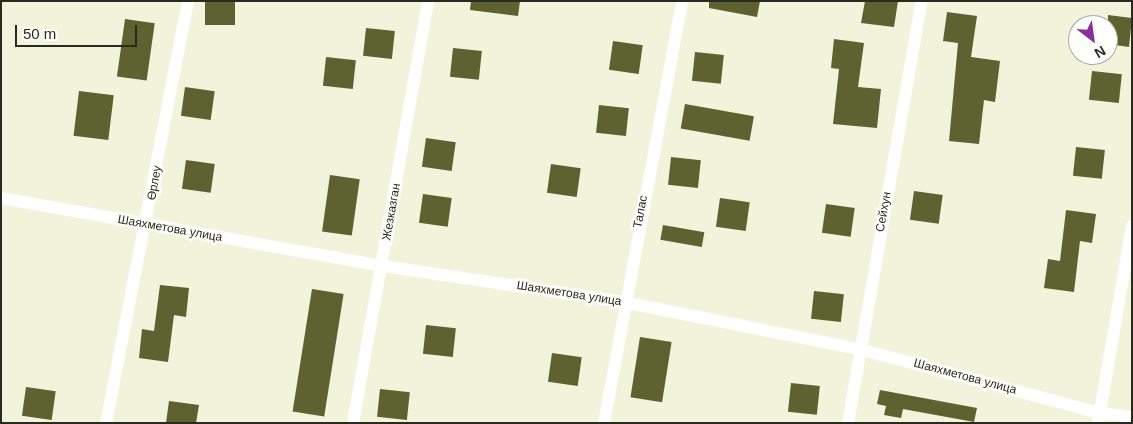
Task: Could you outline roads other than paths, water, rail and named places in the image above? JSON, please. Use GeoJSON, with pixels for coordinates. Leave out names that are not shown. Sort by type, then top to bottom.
{"type":"FeatureCollection","features":[{"type":"Feature","properties":{"kind":"street","name":"Өрлеу"},"geometry":{"type":"LineString","coordinates":[[106,423],[147,226],[188,1]]}},
{"type":"Feature","properties":{"kind":"street","name":"Жезказган"},"geometry":{"type":"LineString","coordinates":[[353,423],[383,266],[428,1]]}},
{"type":"Feature","properties":{"kind":"street","name":"Талас"},"geometry":{"type":"LineString","coordinates":[[604,423],[623,302],[682,1]]}},
{"type":"Feature","properties":{"kind":"street","name":"Сейхун"},"geometry":{"type":"LineString","coordinates":[[848,423],[859,349],[922,1]]}},
{"type":"Feature","properties":{"kind":"street","name":"Шаяхметова улица"},"geometry":{"type":"LineString","coordinates":[[1,198],[147,226],[383,266],[623,302],[859,349],[1099,418],[1132,417]]}},
{"type":"Feature","properties":{"kind":"street"},"geometry":{"type":"LineString","coordinates":[[1099,418],[1132,226]]}}]}
